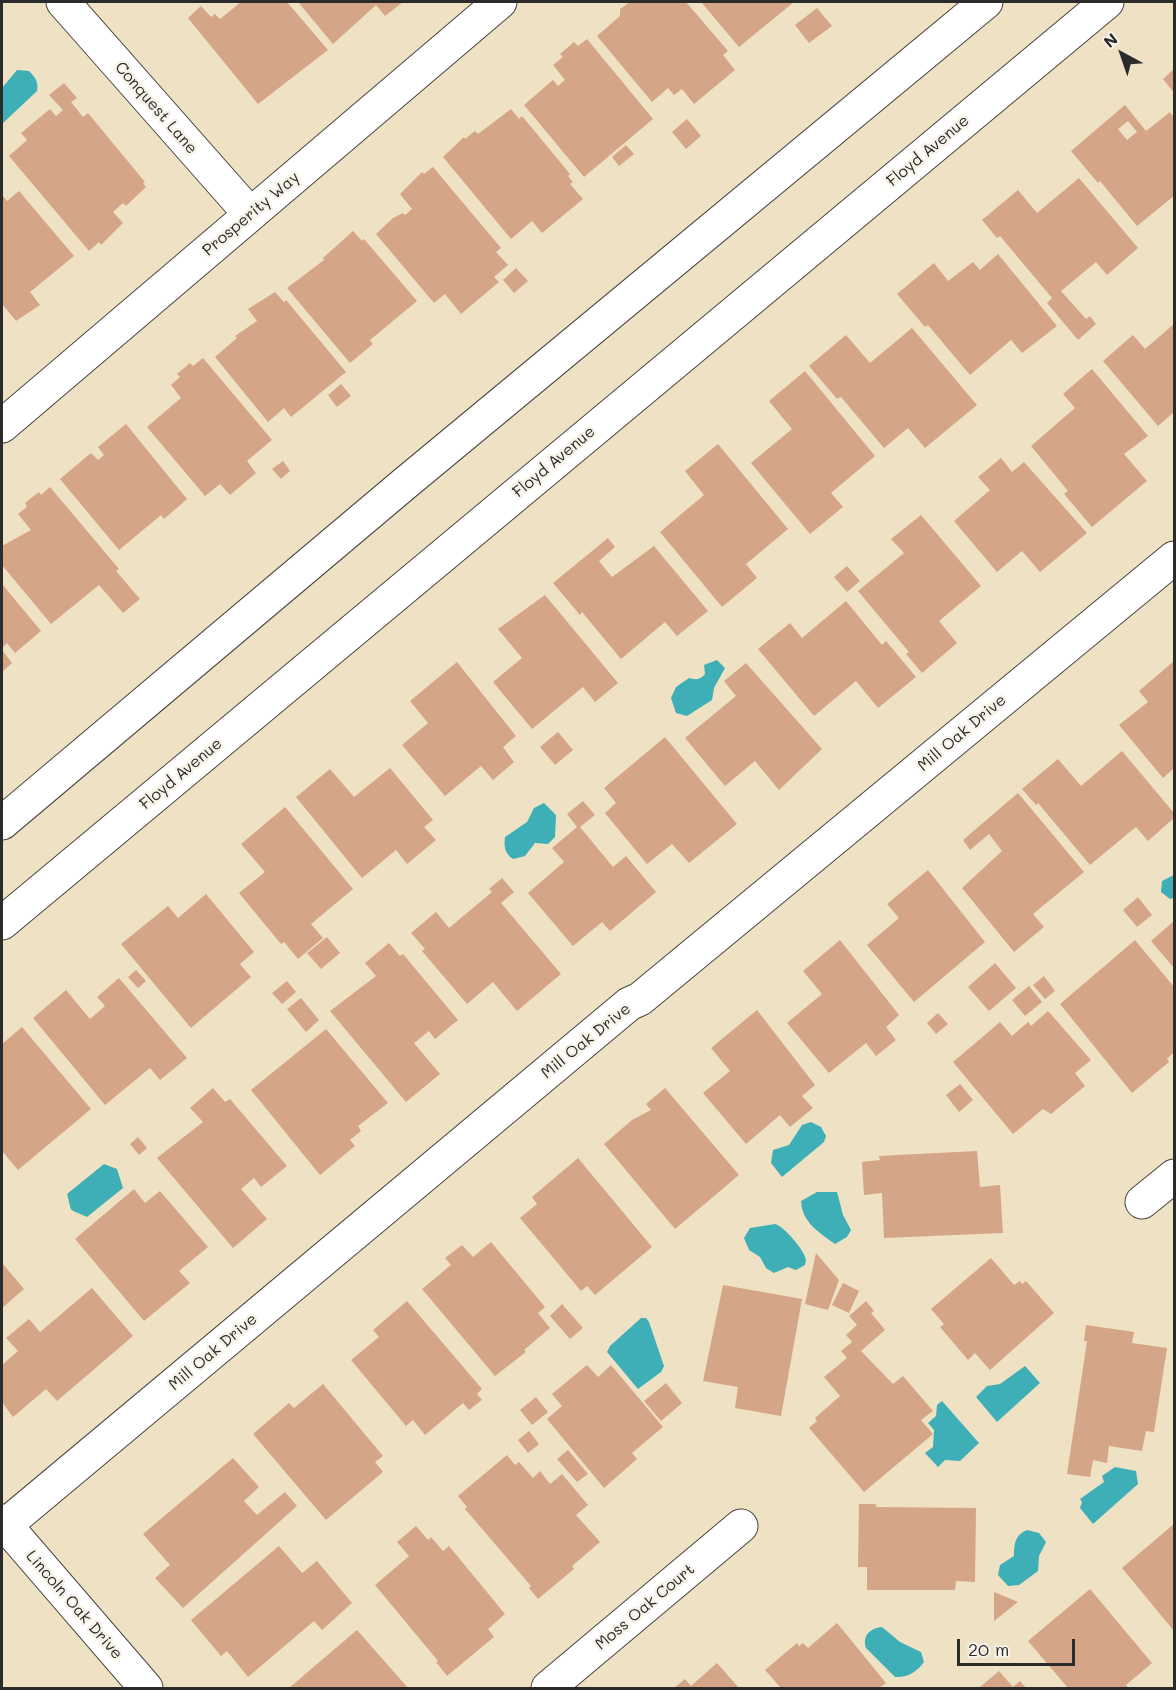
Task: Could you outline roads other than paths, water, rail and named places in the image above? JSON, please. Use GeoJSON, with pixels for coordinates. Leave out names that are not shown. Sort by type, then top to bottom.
{"type":"FeatureCollection","features":[{"type":"Feature","properties":{"kind":"street","name":"Conquest Lane"},"geometry":{"type":"LineString","coordinates":[[63,2],[250,214]]}},
{"type":"Feature","properties":{"kind":"street","name":"Prosperity Way"},"geometry":{"type":"LineString","coordinates":[[2,426],[500,2]]}},
{"type":"Feature","properties":{"kind":"street"},"geometry":{"type":"LineString","coordinates":[[2,823],[403,485],[986,2]]}},
{"type":"Feature","properties":{"kind":"street","name":"Floyd Avenue"},"geometry":{"type":"LineString","coordinates":[[2,923],[1107,2]]}},
{"type":"Feature","properties":{"kind":"street","name":"Mill Oak Drive"},"geometry":{"type":"LineString","coordinates":[[3,1525],[629,1004],[640,999],[1174,558]]}},
{"type":"Feature","properties":{"kind":"street"},"geometry":{"type":"LineString","coordinates":[[1142,1202],[1174,1176]]}},
{"type":"Feature","properties":{"kind":"street","name":"Lincoln Oak Drive"},"geometry":{"type":"LineString","coordinates":[[3,1525],[146,1689]]}},
{"type":"Feature","properties":{"kind":"street","name":"Moss Oak Court"},"geometry":{"type":"LineString","coordinates":[[548,1689],[741,1526]]}},
{"type":"Feature","properties":{"kind":"water"},"geometry":{"type":"Polygon","coordinates":[[[17,70],[31,73],[37,82],[37,91],[2,124],[2,88],[17,70]]]}},
{"type":"Feature","properties":{"kind":"water"},"geometry":{"type":"Polygon","coordinates":[[[717,660],[725,668],[714,688],[712,700],[687,716],[676,713],[671,698],[676,687],[689,678],[701,677],[705,674],[704,665],[717,660]]]}},
{"type":"Feature","properties":{"kind":"water"},"geometry":{"type":"Polygon","coordinates":[[[544,803],[556,815],[555,837],[548,844],[535,843],[525,856],[513,859],[505,849],[505,837],[527,822],[534,808],[544,803]]]}},
{"type":"Feature","properties":{"kind":"water"},"geometry":{"type":"Polygon","coordinates":[[[1174,875],[1174,898],[1170,899],[1161,892],[1162,881],[1174,875]]]}},
{"type":"Feature","properties":{"kind":"water"},"geometry":{"type":"Polygon","coordinates":[[[811,1122],[821,1127],[826,1136],[824,1142],[782,1177],[771,1163],[773,1150],[789,1145],[802,1125],[811,1122]]]}},
{"type":"Feature","properties":{"kind":"water"},"geometry":{"type":"Polygon","coordinates":[[[104,1164],[117,1169],[123,1188],[87,1217],[73,1211],[70,1208],[67,1194],[104,1164]]]}},
{"type":"Feature","properties":{"kind":"water"},"geometry":{"type":"Polygon","coordinates":[[[817,1192],[837,1192],[843,1215],[851,1230],[847,1237],[835,1244],[813,1227],[802,1209],[801,1201],[817,1192]]]}},
{"type":"Feature","properties":{"kind":"water"},"geometry":{"type":"Polygon","coordinates":[[[775,1224],[784,1229],[798,1245],[805,1256],[805,1265],[796,1270],[788,1267],[774,1273],[766,1268],[760,1257],[749,1250],[744,1238],[750,1228],[775,1224]]]}},
{"type":"Feature","properties":{"kind":"water"},"geometry":{"type":"Polygon","coordinates":[[[641,1318],[646,1318],[649,1322],[664,1366],[661,1372],[638,1389],[607,1352],[610,1346],[641,1318]]]}},
{"type":"Feature","properties":{"kind":"water"},"geometry":{"type":"Polygon","coordinates":[[[1025,1366],[1040,1383],[997,1422],[976,1397],[987,1386],[1000,1384],[1025,1366]]]}},
{"type":"Feature","properties":{"kind":"water"},"geometry":{"type":"Polygon","coordinates":[[[942,1401],[979,1443],[960,1461],[945,1460],[938,1467],[925,1453],[933,1447],[934,1430],[928,1423],[936,1416],[937,1405],[942,1401]]]}},
{"type":"Feature","properties":{"kind":"water"},"geometry":{"type":"Polygon","coordinates":[[[1115,1467],[1136,1471],[1138,1484],[1093,1524],[1080,1508],[1082,1502],[1080,1499],[1104,1482],[1102,1476],[1115,1467]]]}},
{"type":"Feature","properties":{"kind":"water"},"geometry":{"type":"Polygon","coordinates":[[[1027,1530],[1039,1533],[1046,1542],[1039,1556],[1038,1571],[1019,1585],[1008,1586],[998,1575],[1000,1565],[1014,1556],[1016,1540],[1027,1530]]]}},
{"type":"Feature","properties":{"kind":"water"},"geometry":{"type":"Polygon","coordinates":[[[882,1627],[900,1642],[921,1652],[924,1662],[918,1669],[908,1675],[895,1677],[866,1648],[865,1640],[868,1633],[882,1627]]]}}]}
